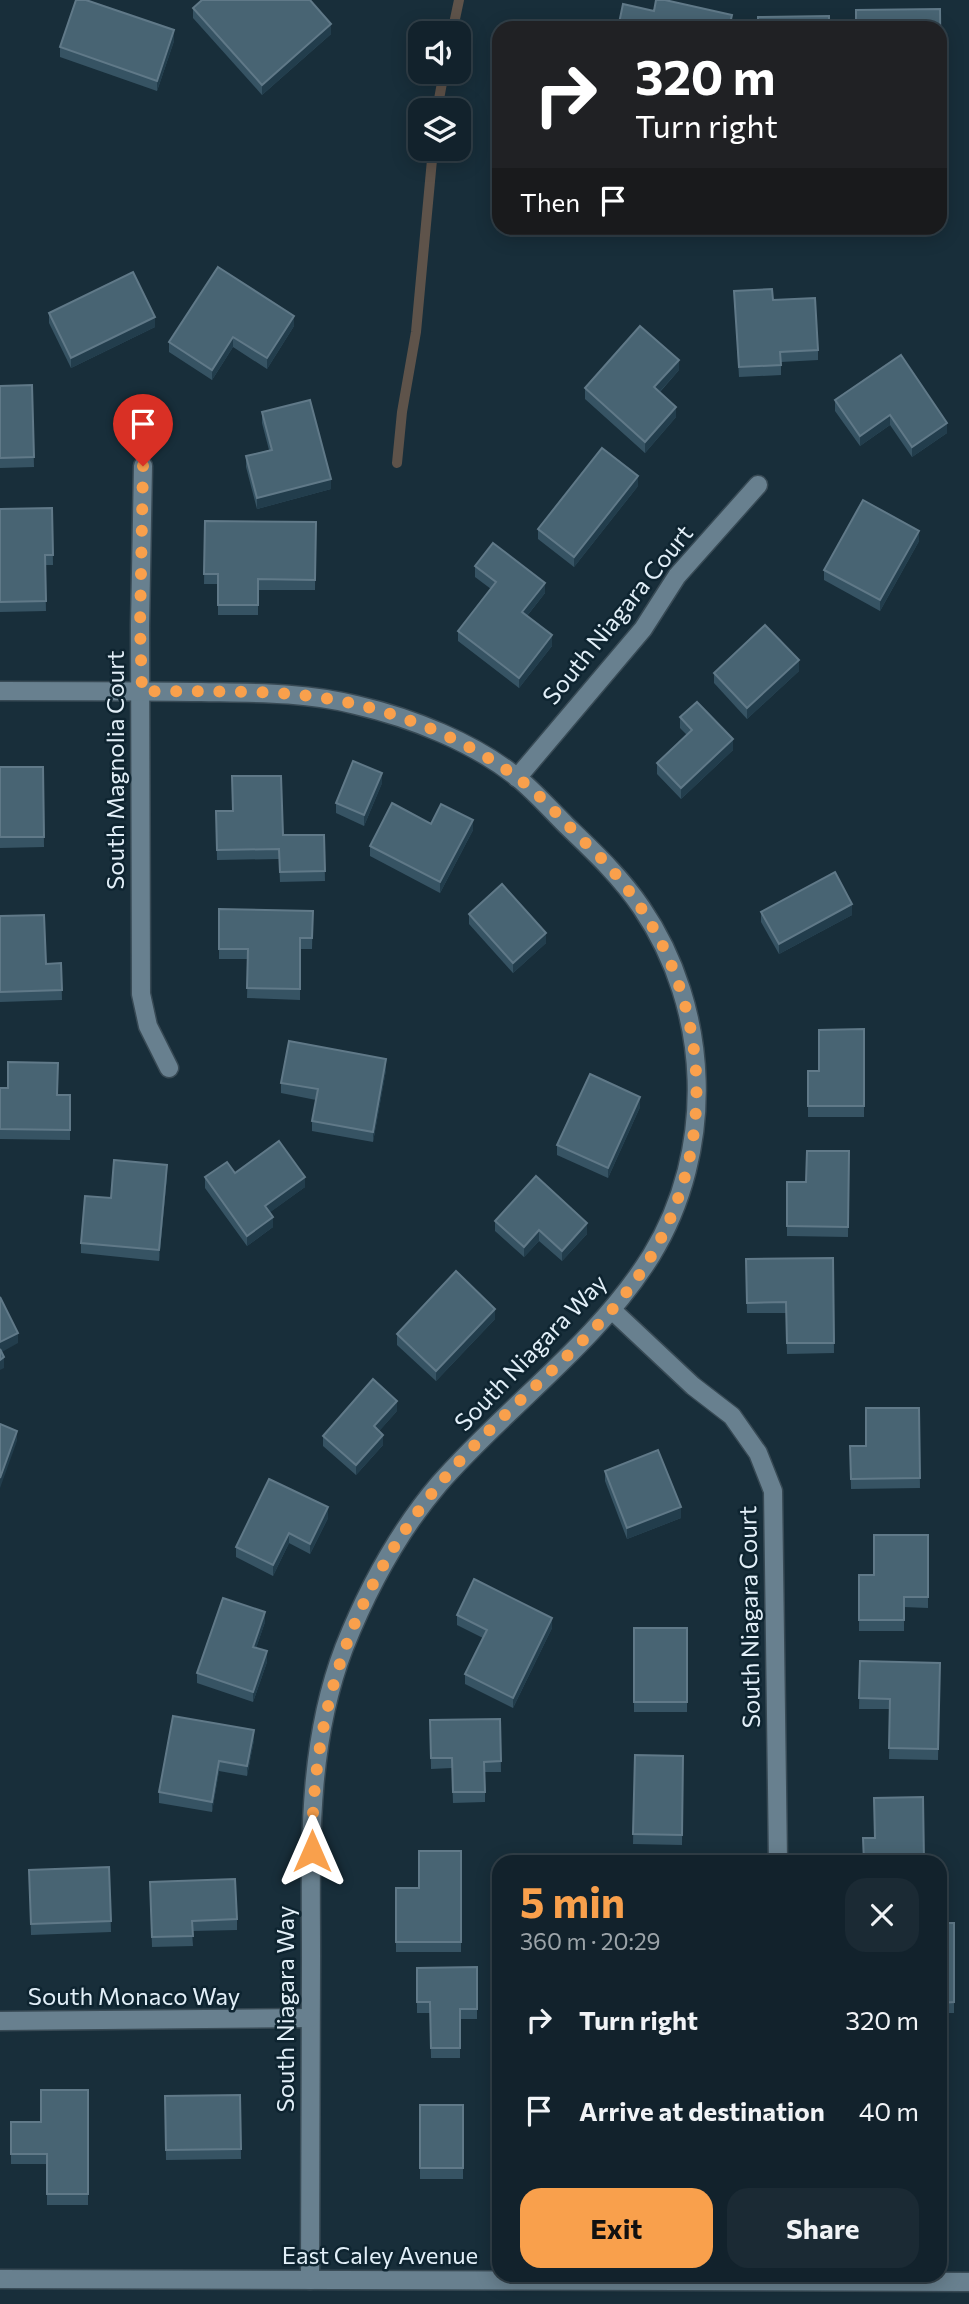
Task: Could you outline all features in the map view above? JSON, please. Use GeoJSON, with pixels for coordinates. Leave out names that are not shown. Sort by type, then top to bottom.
{"type":"FeatureCollection","features":[{"type":"Feature","properties":{"kind":"street","name":"South Magnolia Court"},"geometry":{"type":"LineString","coordinates":[[143,466],[140,626],[141,994],[148,1026],[170,1068]]}},
{"type":"Feature","properties":{"kind":"street","name":"South Niagara Court"},"geometry":{"type":"LineString","coordinates":[[517,778],[643,629],[677,576],[758,485]]}},
{"type":"Feature","properties":{"kind":"street","name":"South Niagara Way"},"geometry":{"type":"LineString","coordinates":[[0,691],[293,694],[356,705],[418,724],[476,752],[517,778],[615,872],[643,909],[668,955],[686,1004],[696,1055],[697,1107],[692,1150],[676,1203],[653,1253],[612,1310],[440,1483],[410,1522],[379,1573],[344,1649],[325,1711],[312,1795],[310,2280]]}},
{"type":"Feature","properties":{"kind":"street","name":"South Niagara Court"},"geometry":{"type":"LineString","coordinates":[[612,1310],[732,1416],[758,1453],[773,1491],[778,1855]]}},
{"type":"Feature","properties":{"kind":"street","name":"South Monaco Way"},"geometry":{"type":"LineString","coordinates":[[0,2021],[310,2018]]}},
{"type":"Feature","properties":{"kind":"street","name":"East Caley Avenue"},"geometry":{"type":"LineString","coordinates":[[0,2279],[492,2281]]}},
{"type":"Feature","properties":{"kind":"street","name":"East Caley Avenue"},"geometry":{"type":"LineString","coordinates":[[947,2282],[969,2282]]}},
{"type":"Feature","properties":{"kind":"building"},"geometry":{"type":"Polygon","coordinates":[[[76,0],[86,0],[174,30],[157,81],[60,47],[76,0]]]}},
{"type":"Feature","properties":{"kind":"building"},"geometry":{"type":"Polygon","coordinates":[[[202,0],[310,0],[331,24],[262,85],[193,8],[202,0]]]}},
{"type":"Feature","properties":{"kind":"building"},"geometry":{"type":"Polygon","coordinates":[[[656,0],[665,0],[732,15],[731,21],[619,21],[623,4],[654,11],[656,0]]]}},
{"type":"Feature","properties":{"kind":"building"},"geometry":{"type":"Polygon","coordinates":[[[940,9],[940,21],[856,21],[856,10],[940,9]]]}},
{"type":"Feature","properties":{"kind":"building"},"geometry":{"type":"Polygon","coordinates":[[[829,16],[829,21],[758,21],[758,17],[829,16]]]}},
{"type":"Feature","properties":{"kind":"building"},"geometry":{"type":"Polygon","coordinates":[[[218,267],[294,316],[267,358],[233,337],[212,370],[169,342],[218,267]]]}},
{"type":"Feature","properties":{"kind":"building"},"geometry":{"type":"Polygon","coordinates":[[[133,272],[155,317],[71,358],[49,313],[133,272]]]}},
{"type":"Feature","properties":{"kind":"building"},"geometry":{"type":"Polygon","coordinates":[[[772,289],[773,300],[815,298],[818,350],[780,352],[781,365],[739,367],[734,291],[772,289]]]}},
{"type":"Feature","properties":{"kind":"building"},"geometry":{"type":"Polygon","coordinates":[[[640,326],[679,360],[654,387],[676,407],[645,442],[585,388],[640,326]]]}},
{"type":"Feature","properties":{"kind":"building"},"geometry":{"type":"Polygon","coordinates":[[[901,355],[947,423],[912,447],[890,415],[860,436],[835,400],[901,355]]]}},
{"type":"Feature","properties":{"kind":"building"},"geometry":{"type":"Polygon","coordinates":[[[32,385],[34,457],[0,458],[0,386],[32,385]]]}},
{"type":"Feature","properties":{"kind":"building"},"geometry":{"type":"Polygon","coordinates":[[[310,400],[331,479],[257,498],[246,456],[272,450],[262,412],[310,400]]]}},
{"type":"Feature","properties":{"kind":"building"},"geometry":{"type":"Polygon","coordinates":[[[602,448],[638,476],[574,557],[538,529],[602,448]]]}},
{"type":"Feature","properties":{"kind":"building"},"geometry":{"type":"Polygon","coordinates":[[[863,500],[919,531],[880,600],[824,570],[863,500]]]}},
{"type":"Feature","properties":{"kind":"building"},"geometry":{"type":"Polygon","coordinates":[[[52,508],[53,555],[45,555],[46,601],[0,602],[0,509],[52,508]]]}},
{"type":"Feature","properties":{"kind":"building"},"geometry":{"type":"Polygon","coordinates":[[[205,521],[316,522],[315,580],[258,579],[258,605],[218,605],[218,574],[204,574],[205,521]]]}},
{"type":"Feature","properties":{"kind":"building"},"geometry":{"type":"Polygon","coordinates":[[[493,543],[545,583],[522,612],[552,635],[519,678],[458,631],[496,582],[475,566],[493,543]]]}},
{"type":"Feature","properties":{"kind":"building"},"geometry":{"type":"Polygon","coordinates":[[[765,625],[799,660],[747,708],[714,673],[765,625]]]}},
{"type":"Feature","properties":{"kind":"building"},"geometry":{"type":"Polygon","coordinates":[[[697,702],[733,739],[681,788],[657,763],[692,730],[680,717],[697,702]]]}},
{"type":"Feature","properties":{"kind":"building"},"geometry":{"type":"Polygon","coordinates":[[[353,761],[382,773],[364,815],[336,803],[353,761]]]}},
{"type":"Feature","properties":{"kind":"building"},"geometry":{"type":"Polygon","coordinates":[[[0,767],[43,767],[44,837],[0,837],[0,767]]]}},
{"type":"Feature","properties":{"kind":"building"},"geometry":{"type":"Polygon","coordinates":[[[232,776],[281,776],[283,835],[324,835],[325,871],[280,872],[279,849],[217,850],[216,811],[233,811],[232,776]]]}},
{"type":"Feature","properties":{"kind":"building"},"geometry":{"type":"Polygon","coordinates":[[[392,803],[431,824],[441,804],[473,820],[440,882],[370,846],[392,803]]]}},
{"type":"Feature","properties":{"kind":"building"},"geometry":{"type":"Polygon","coordinates":[[[835,872],[852,904],[779,944],[761,912],[835,872]]]}},
{"type":"Feature","properties":{"kind":"building"},"geometry":{"type":"Polygon","coordinates":[[[502,884],[546,933],[513,963],[469,914],[502,884]]]}},
{"type":"Feature","properties":{"kind":"building"},"geometry":{"type":"Polygon","coordinates":[[[219,909],[313,911],[312,938],[300,938],[300,989],[247,988],[248,949],[219,949],[219,909]]]}},
{"type":"Feature","properties":{"kind":"building"},"geometry":{"type":"Polygon","coordinates":[[[44,915],[46,964],[61,963],[62,990],[0,992],[0,916],[44,915]]]}},
{"type":"Feature","properties":{"kind":"building"},"geometry":{"type":"Polygon","coordinates":[[[864,1029],[864,1106],[808,1106],[808,1071],[819,1071],[819,1030],[864,1029]]]}},
{"type":"Feature","properties":{"kind":"building"},"geometry":{"type":"Polygon","coordinates":[[[289,1041],[386,1059],[373,1132],[312,1121],[318,1089],[281,1083],[289,1041]]]}},
{"type":"Feature","properties":{"kind":"building"},"geometry":{"type":"Polygon","coordinates":[[[8,1062],[58,1063],[57,1095],[70,1095],[70,1130],[0,1129],[0,1088],[8,1088],[8,1062]]]}},
{"type":"Feature","properties":{"kind":"building"},"geometry":{"type":"Polygon","coordinates":[[[590,1074],[640,1097],[608,1168],[557,1145],[590,1074]]]}},
{"type":"Feature","properties":{"kind":"building"},"geometry":{"type":"Polygon","coordinates":[[[279,1141],[305,1177],[265,1206],[273,1217],[247,1236],[205,1177],[227,1162],[235,1173],[279,1141]]]}},
{"type":"Feature","properties":{"kind":"building"},"geometry":{"type":"Polygon","coordinates":[[[807,1151],[849,1151],[848,1227],[787,1226],[787,1182],[806,1182],[807,1151]]]}},
{"type":"Feature","properties":{"kind":"building"},"geometry":{"type":"Polygon","coordinates":[[[114,1160],[167,1165],[159,1250],[81,1243],[85,1196],[111,1198],[114,1160]]]}},
{"type":"Feature","properties":{"kind":"building"},"geometry":{"type":"Polygon","coordinates":[[[536,1176],[587,1223],[562,1251],[539,1230],[524,1247],[495,1221],[536,1176]]]}},
{"type":"Feature","properties":{"kind":"building"},"geometry":{"type":"Polygon","coordinates":[[[833,1258],[834,1343],[787,1343],[786,1302],[747,1303],[746,1259],[833,1258]]]}},
{"type":"Feature","properties":{"kind":"building"},"geometry":{"type":"Polygon","coordinates":[[[456,1271],[495,1309],[436,1371],[397,1334],[456,1271]]]}},
{"type":"Feature","properties":{"kind":"building"},"geometry":{"type":"Polygon","coordinates":[[[0,1297],[18,1333],[0,1342],[0,1297]]]}},
{"type":"Feature","properties":{"kind":"building"},"geometry":{"type":"Polygon","coordinates":[[[373,1379],[397,1401],[374,1426],[383,1435],[356,1465],[323,1436],[373,1379]]]}},
{"type":"Feature","properties":{"kind":"building"},"geometry":{"type":"Polygon","coordinates":[[[866,1408],[919,1408],[920,1478],[851,1479],[850,1446],[866,1446],[866,1408]]]}},
{"type":"Feature","properties":{"kind":"building"},"geometry":{"type":"Polygon","coordinates":[[[0,1424],[17,1431],[0,1478],[0,1424]]]}},
{"type":"Feature","properties":{"kind":"building"},"geometry":{"type":"Polygon","coordinates":[[[658,1450],[681,1507],[627,1528],[605,1471],[658,1450]]]}},
{"type":"Feature","properties":{"kind":"building"},"geometry":{"type":"Polygon","coordinates":[[[269,1479],[328,1507],[310,1544],[289,1533],[273,1565],[236,1547],[269,1479]]]}},
{"type":"Feature","properties":{"kind":"building"},"geometry":{"type":"Polygon","coordinates":[[[874,1535],[928,1535],[928,1597],[904,1597],[904,1620],[859,1620],[859,1575],[874,1575],[874,1535]]]}},
{"type":"Feature","properties":{"kind":"building"},"geometry":{"type":"Polygon","coordinates":[[[474,1579],[552,1618],[513,1698],[465,1674],[487,1630],[457,1615],[474,1579]]]}},
{"type":"Feature","properties":{"kind":"building"},"geometry":{"type":"Polygon","coordinates":[[[223,1598],[265,1612],[253,1647],[267,1651],[253,1692],[197,1673],[223,1598]]]}},
{"type":"Feature","properties":{"kind":"building"},"geometry":{"type":"Polygon","coordinates":[[[634,1628],[687,1628],[687,1702],[634,1702],[634,1628]]]}},
{"type":"Feature","properties":{"kind":"building"},"geometry":{"type":"Polygon","coordinates":[[[860,1661],[940,1663],[938,1749],[889,1748],[890,1699],[859,1698],[860,1661]]]}},
{"type":"Feature","properties":{"kind":"building"},"geometry":{"type":"Polygon","coordinates":[[[173,1716],[254,1730],[247,1766],[219,1761],[212,1802],[159,1792],[173,1716]]]}},
{"type":"Feature","properties":{"kind":"building"},"geometry":{"type":"Polygon","coordinates":[[[500,1719],[501,1761],[484,1762],[485,1792],[453,1792],[452,1758],[431,1758],[430,1720],[500,1719]]]}},
{"type":"Feature","properties":{"kind":"building"},"geometry":{"type":"Polygon","coordinates":[[[635,1755],[683,1756],[682,1835],[633,1834],[635,1755]]]}},
{"type":"Feature","properties":{"kind":"building"},"geometry":{"type":"Polygon","coordinates":[[[923,1797],[924,1855],[864,1855],[863,1838],[875,1838],[874,1798],[923,1797]]]}},
{"type":"Feature","properties":{"kind":"building"},"geometry":{"type":"Polygon","coordinates":[[[419,1851],[461,1851],[461,1942],[396,1942],[396,1888],[419,1888],[419,1851]]]}},
{"type":"Feature","properties":{"kind":"building"},"geometry":{"type":"Polygon","coordinates":[[[109,1867],[111,1921],[31,1924],[29,1870],[109,1867]]]}},
{"type":"Feature","properties":{"kind":"building"},"geometry":{"type":"Polygon","coordinates":[[[235,1879],[237,1919],[192,1921],[193,1936],[152,1937],[150,1882],[235,1879]]]}},
{"type":"Feature","properties":{"kind":"building"},"geometry":{"type":"Polygon","coordinates":[[[947,1923],[954,1923],[954,2002],[947,2002],[947,1923]]]}},
{"type":"Feature","properties":{"kind":"building"},"geometry":{"type":"Polygon","coordinates":[[[477,1967],[477,2009],[460,2009],[460,2048],[431,2048],[430,2002],[417,2002],[417,1968],[477,1967]]]}},
{"type":"Feature","properties":{"kind":"building"},"geometry":{"type":"Polygon","coordinates":[[[41,2090],[88,2090],[88,2194],[47,2194],[47,2154],[11,2154],[11,2122],[41,2122],[41,2090]]]}},
{"type":"Feature","properties":{"kind":"building"},"geometry":{"type":"Polygon","coordinates":[[[240,2095],[241,2149],[166,2150],[165,2096],[240,2095]]]}},
{"type":"Feature","properties":{"kind":"building"},"geometry":{"type":"Polygon","coordinates":[[[420,2105],[463,2105],[463,2168],[420,2168],[420,2105]]]}},
{"type":"Feature","properties":{"kind":"waterway"},"geometry":{"type":"LineString","coordinates":[[455,21],[459,0]]}},
{"type":"Feature","properties":{"kind":"waterway"},"geometry":{"type":"LineString","coordinates":[[439,98],[442,84]]}},
{"type":"Feature","properties":{"kind":"waterway"},"geometry":{"type":"LineString","coordinates":[[397,463],[402,412],[416,332],[432,161]]}},
{"type":"Feature","properties":{"kind":"route"},"geometry":{"type":"LineString","coordinates":[[143,466],[140,626],[142,691],[293,694],[356,705],[418,724],[476,752],[517,778],[615,872],[643,909],[668,955],[686,1004],[696,1055],[697,1107],[692,1150],[676,1203],[653,1253],[612,1310],[440,1483],[410,1522],[379,1573],[344,1649],[325,1711],[312,1795],[312,1851]]}}]}
